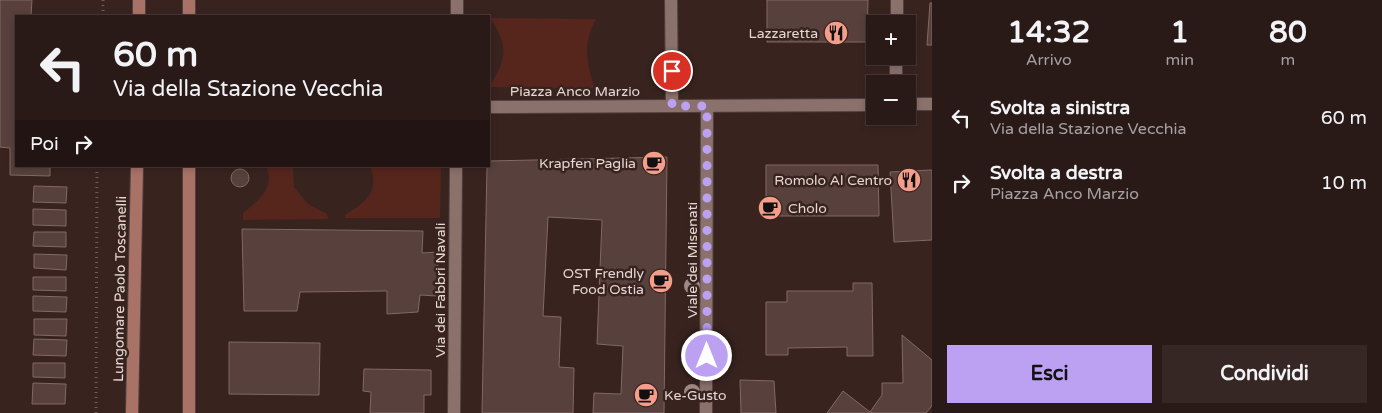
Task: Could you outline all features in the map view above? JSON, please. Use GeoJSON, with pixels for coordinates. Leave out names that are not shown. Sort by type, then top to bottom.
{"type":"FeatureCollection","features":[{"type":"Feature","properties":{"kind":"main road"},"geometry":{"type":"LineString","coordinates":[[139,0],[139,15]]}},
{"type":"Feature","properties":{"kind":"main road"},"geometry":{"type":"LineString","coordinates":[[189,0],[189,15]]}},
{"type":"Feature","properties":{"kind":"main road","name":"Lungomare Paolo Toscanelli"},"geometry":{"type":"LineString","coordinates":[[132,413],[138,167]]}},
{"type":"Feature","properties":{"kind":"main road"},"geometry":{"type":"LineString","coordinates":[[189,167],[189,413]]}},
{"type":"Feature","properties":{"kind":"street"},"geometry":{"type":"LineString","coordinates":[[456,15],[457,0]]}},
{"type":"Feature","properties":{"kind":"street"},"geometry":{"type":"LineString","coordinates":[[668,0],[671,0],[672,106]]}},
{"type":"Feature","properties":{"kind":"street"},"geometry":{"type":"LineString","coordinates":[[897,15],[898,0]]}},
{"type":"Feature","properties":{"kind":"street"},"geometry":{"type":"LineString","coordinates":[[916,104],[932,104]]}},
{"type":"Feature","properties":{"kind":"street","name":"Piazza Anco Marzio"},"geometry":{"type":"LineString","coordinates":[[490,107],[866,105]]}},
{"type":"Feature","properties":{"kind":"street","name":"Viale dei Misenati"},"geometry":{"type":"LineString","coordinates":[[706,413],[707,106]]}},
{"type":"Feature","properties":{"kind":"street","name":"Via dei Fabbri Navali"},"geometry":{"type":"LineString","coordinates":[[454,413],[456,167]]}},
{"type":"Feature","properties":{"kind":"path"},"geometry":{"type":"LineString","coordinates":[[103,0],[103,15]]}},
{"type":"Feature","properties":{"kind":"path"},"geometry":{"type":"LineString","coordinates":[[96,413],[97,167]]}},
{"type":"Feature","properties":{"kind":"shaded area"},"geometry":{"type":"Polygon","coordinates":[[[490,18],[596,19],[589,36],[587,53],[595,88],[490,87],[502,60],[503,52],[503,45],[490,18]]]}},
{"type":"Feature","properties":{"kind":"shaded area"},"geometry":{"type":"Polygon","coordinates":[[[266,167],[293,167],[294,187],[308,204],[327,214],[328,219],[243,220],[243,213],[260,199],[264,193],[269,181],[266,167]]]}},
{"type":"Feature","properties":{"kind":"shaded area"},"geometry":{"type":"Polygon","coordinates":[[[370,167],[441,167],[440,218],[345,218],[345,215],[365,201],[369,195],[372,190],[373,175],[370,167]]]}},
{"type":"Feature","properties":{"kind":"building"},"geometry":{"type":"Polygon","coordinates":[[[0,0],[32,0],[31,15],[15,15],[15,167],[50,167],[50,176],[10,175],[10,148],[0,147],[0,0]]]}},
{"type":"Feature","properties":{"kind":"building"},"geometry":{"type":"Polygon","coordinates":[[[767,0],[868,0],[866,42],[767,42],[767,0]]]}},
{"type":"Feature","properties":{"kind":"building"},"geometry":{"type":"Polygon","coordinates":[[[930,3],[932,3],[932,45],[927,45],[930,3]]]}},
{"type":"Feature","properties":{"kind":"building"},"geometry":{"type":"Polygon","coordinates":[[[667,157],[664,413],[593,413],[594,393],[621,394],[623,346],[597,344],[602,220],[548,217],[543,316],[561,317],[559,367],[574,368],[573,413],[482,413],[487,167],[490,167],[490,161],[667,157]]]}},
{"type":"Feature","properties":{"kind":"building"},"geometry":{"type":"Polygon","coordinates":[[[766,165],[878,165],[879,216],[766,216],[766,165]]]}},
{"type":"Feature","properties":{"kind":"building"},"geometry":{"type":"Polygon","coordinates":[[[240,169],[248,174],[249,178],[244,186],[240,187],[232,182],[231,178],[236,170],[240,169]]]}},
{"type":"Feature","properties":{"kind":"building"},"geometry":{"type":"Polygon","coordinates":[[[932,170],[932,240],[894,242],[890,172],[932,170]]]}},
{"type":"Feature","properties":{"kind":"building"},"geometry":{"type":"Polygon","coordinates":[[[34,186],[67,187],[66,203],[33,202],[34,186]]]}},
{"type":"Feature","properties":{"kind":"building"},"geometry":{"type":"Polygon","coordinates":[[[33,209],[66,210],[66,226],[33,225],[33,209]]]}},
{"type":"Feature","properties":{"kind":"building"},"geometry":{"type":"Polygon","coordinates":[[[242,229],[423,231],[422,253],[438,252],[437,296],[420,295],[418,312],[387,314],[387,291],[300,292],[297,311],[244,311],[242,229]]]}},
{"type":"Feature","properties":{"kind":"building"},"geometry":{"type":"Polygon","coordinates":[[[34,232],[66,232],[66,247],[33,246],[34,232]]]}},
{"type":"Feature","properties":{"kind":"building"},"geometry":{"type":"Polygon","coordinates":[[[34,254],[67,255],[66,270],[34,268],[34,254]]]}},
{"type":"Feature","properties":{"kind":"building"},"geometry":{"type":"Polygon","coordinates":[[[33,277],[66,277],[66,291],[33,290],[33,277]]]}},
{"type":"Feature","properties":{"kind":"building"},"geometry":{"type":"Polygon","coordinates":[[[853,283],[872,283],[873,356],[847,356],[847,347],[788,348],[788,355],[766,355],[766,302],[787,302],[787,291],[853,291],[853,283]]]}},
{"type":"Feature","properties":{"kind":"building"},"geometry":{"type":"Polygon","coordinates":[[[33,296],[67,297],[66,312],[33,311],[33,296]]]}},
{"type":"Feature","properties":{"kind":"building"},"geometry":{"type":"Polygon","coordinates":[[[34,319],[67,319],[66,336],[34,335],[34,319]]]}},
{"type":"Feature","properties":{"kind":"building"},"geometry":{"type":"Polygon","coordinates":[[[902,335],[932,360],[932,406],[926,413],[872,413],[870,412],[882,395],[882,383],[903,383],[902,335]]]}},
{"type":"Feature","properties":{"kind":"building"},"geometry":{"type":"Polygon","coordinates":[[[34,339],[67,340],[66,356],[33,355],[34,339]]]}},
{"type":"Feature","properties":{"kind":"building"},"geometry":{"type":"Polygon","coordinates":[[[229,342],[320,343],[319,395],[229,394],[229,342]]]}},
{"type":"Feature","properties":{"kind":"building"},"geometry":{"type":"Polygon","coordinates":[[[33,363],[65,363],[65,378],[33,377],[33,363]]]}},
{"type":"Feature","properties":{"kind":"building"},"geometry":{"type":"Polygon","coordinates":[[[364,369],[431,370],[431,395],[424,395],[424,413],[370,413],[371,392],[363,391],[364,369]]]}},
{"type":"Feature","properties":{"kind":"building"},"geometry":{"type":"Polygon","coordinates":[[[740,380],[774,381],[776,413],[741,413],[740,380]]]}},
{"type":"Feature","properties":{"kind":"building"},"geometry":{"type":"Polygon","coordinates":[[[33,383],[66,384],[65,404],[32,404],[33,383]]]}},
{"type":"Feature","properties":{"kind":"building"},"geometry":{"type":"Polygon","coordinates":[[[843,391],[870,412],[872,413],[827,413],[843,391]]]}},
{"type":"Feature","properties":{"kind":"place","name":"Lazzaretta"},"geometry":{"type":"Point","coordinates":[836,33]}},
{"type":"Feature","properties":{"kind":"place","name":"Krapfen Paglia"},"geometry":{"type":"Point","coordinates":[654,163]}},
{"type":"Feature","properties":{"kind":"place","name":"Romolo Al Centro"},"geometry":{"type":"Point","coordinates":[909,180]}},
{"type":"Feature","properties":{"kind":"place","name":"Cholo"},"geometry":{"type":"Point","coordinates":[770,208]}},
{"type":"Feature","properties":{"kind":"place","name":"OST Frendly Food Ostia"},"geometry":{"type":"Point","coordinates":[661,281]}},
{"type":"Feature","properties":{"kind":"place","name":"Ke-Gusto"},"geometry":{"type":"Point","coordinates":[646,395]}},
{"type":"Feature","properties":{"kind":"route"},"geometry":{"type":"LineString","coordinates":[[672,71],[672,106],[707,106],[707,356]]}}]}
